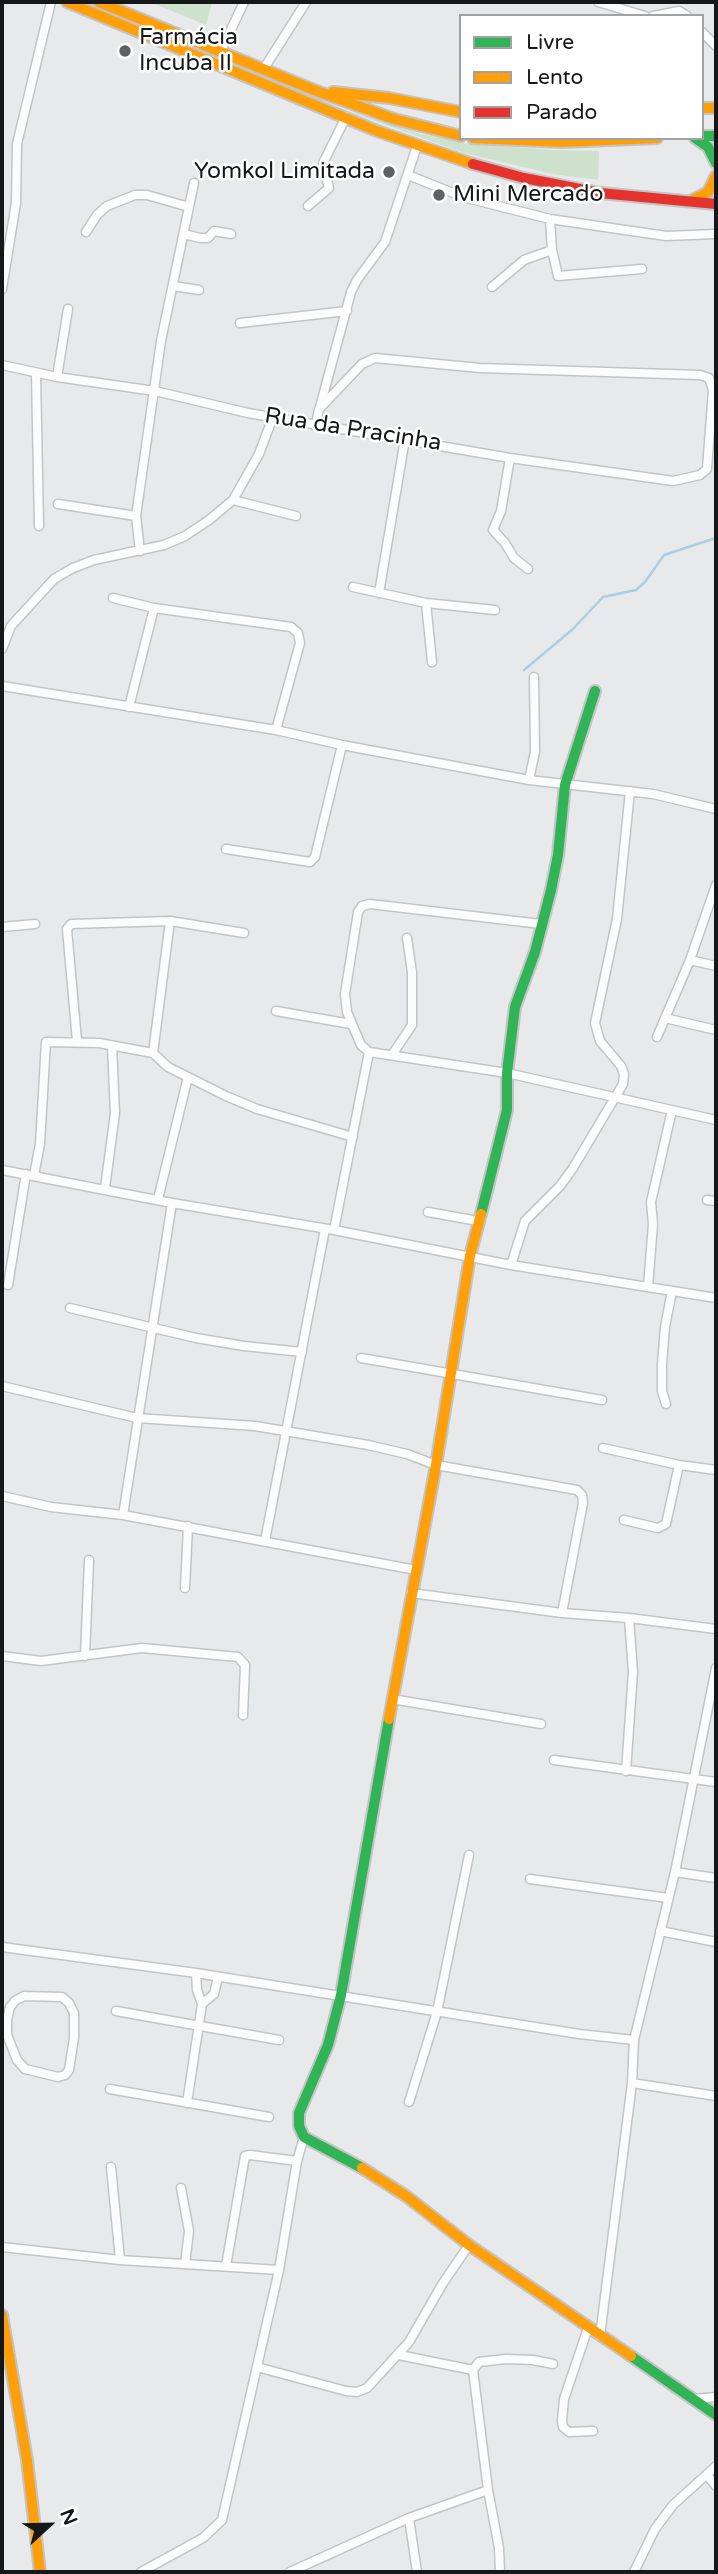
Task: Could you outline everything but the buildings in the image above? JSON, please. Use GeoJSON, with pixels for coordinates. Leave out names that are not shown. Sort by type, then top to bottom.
{"type":"FeatureCollection","features":[{"type":"Feature","properties":{"kind":"street"},"geometry":{"type":"LineString","coordinates":[[2,289],[16,203],[16,144],[51,2]]}},
{"type":"Feature","properties":{"kind":"street"},"geometry":{"type":"LineString","coordinates":[[67,2],[417,146],[524,178],[600,193],[716,204]]}},
{"type":"Feature","properties":{"kind":"street"},"geometry":{"type":"LineString","coordinates":[[220,53],[244,2]]}},
{"type":"Feature","properties":{"kind":"street"},"geometry":{"type":"LineString","coordinates":[[262,69],[306,2]]}},
{"type":"Feature","properties":{"kind":"street"},"geometry":{"type":"LineString","coordinates":[[598,2],[638,14]]}},
{"type":"Feature","properties":{"kind":"street"},"geometry":{"type":"LineString","coordinates":[[102,3],[314,90],[394,119],[459,135]]}},
{"type":"Feature","properties":{"kind":"street"},"geometry":{"type":"LineString","coordinates":[[663,14],[678,11],[683,14]]}},
{"type":"Feature","properties":{"kind":"street"},"geometry":{"type":"LineString","coordinates":[[314,90],[389,98],[459,113]]}},
{"type":"Feature","properties":{"kind":"street"},"geometry":{"type":"LineString","coordinates":[[308,205],[330,188],[324,161],[346,117]]}},
{"type":"Feature","properties":{"kind":"street"},"geometry":{"type":"LineString","coordinates":[[518,140],[610,140]]}},
{"type":"Feature","properties":{"kind":"street"},"geometry":{"type":"LineString","coordinates":[[698,140],[708,147],[716,163]]}},
{"type":"Feature","properties":{"kind":"street"},"geometry":{"type":"LineString","coordinates":[[316,424],[351,292],[385,242],[417,146]]}},
{"type":"Feature","properties":{"kind":"street"},"geometry":{"type":"LineString","coordinates":[[408,175],[463,197],[550,219],[666,236],[716,234]]}},
{"type":"Feature","properties":{"kind":"street"},"geometry":{"type":"LineString","coordinates":[[684,202],[704,195],[712,187],[716,176]]}},
{"type":"Feature","properties":{"kind":"street"},"geometry":{"type":"LineString","coordinates":[[140,551],[136,516],[161,341],[194,183]]}},
{"type":"Feature","properties":{"kind":"street"},"geometry":{"type":"LineString","coordinates":[[86,232],[97,215],[107,206],[135,195],[147,195],[189,207]]}},
{"type":"Feature","properties":{"kind":"street"},"geometry":{"type":"LineString","coordinates":[[550,219],[556,274],[563,278],[642,269]]}},
{"type":"Feature","properties":{"kind":"street"},"geometry":{"type":"LineString","coordinates":[[184,234],[200,238],[208,238],[214,231],[231,234]]}},
{"type":"Feature","properties":{"kind":"street"},"geometry":{"type":"LineString","coordinates":[[492,287],[524,260],[552,250]]}},
{"type":"Feature","properties":{"kind":"street"},"geometry":{"type":"LineString","coordinates":[[173,286],[199,290]]}},
{"type":"Feature","properties":{"kind":"street"},"geometry":{"type":"LineString","coordinates":[[57,377],[68,309]]}},
{"type":"Feature","properties":{"kind":"street"},"geometry":{"type":"LineString","coordinates":[[240,323],[347,311]]}},
{"type":"Feature","properties":{"kind":"street","name":"Rua da Pracinha"},"geometry":{"type":"LineString","coordinates":[[2,365],[57,377],[155,391],[273,417],[510,458],[673,481],[704,472],[708,465],[713,390],[709,378],[700,374],[480,368],[375,358],[362,364],[319,409]]}},
{"type":"Feature","properties":{"kind":"street"},"geometry":{"type":"LineString","coordinates":[[36,373],[39,526]]}},
{"type":"Feature","properties":{"kind":"street"},"geometry":{"type":"LineString","coordinates":[[2,649],[11,626],[54,579],[94,560],[164,545],[186,536],[233,500],[259,454],[273,417]]}},
{"type":"Feature","properties":{"kind":"street"},"geometry":{"type":"LineString","coordinates":[[379,593],[405,439]]}},
{"type":"Feature","properties":{"kind":"street"},"geometry":{"type":"LineString","coordinates":[[510,458],[500,511],[493,530],[514,558],[528,569]]}},
{"type":"Feature","properties":{"kind":"street"},"geometry":{"type":"LineString","coordinates":[[233,500],[296,516]]}},
{"type":"Feature","properties":{"kind":"street"},"geometry":{"type":"LineString","coordinates":[[58,504],[136,516]]}},
{"type":"Feature","properties":{"kind":"street"},"geometry":{"type":"LineString","coordinates":[[353,587],[426,603],[495,610]]}},
{"type":"Feature","properties":{"kind":"street"},"geometry":{"type":"LineString","coordinates":[[113,598],[154,608],[291,627],[298,633],[300,643],[276,730]]}},
{"type":"Feature","properties":{"kind":"street"},"geometry":{"type":"LineString","coordinates":[[426,603],[432,662]]}},
{"type":"Feature","properties":{"kind":"street"},"geometry":{"type":"LineString","coordinates":[[129,707],[154,608]]}},
{"type":"Feature","properties":{"kind":"street"},"geometry":{"type":"LineString","coordinates":[[528,780],[536,752],[534,677]]}},
{"type":"Feature","properties":{"kind":"street"},"geometry":{"type":"LineString","coordinates":[[2,686],[276,730],[528,780],[653,794],[716,809]]}},
{"type":"Feature","properties":{"kind":"street"},"geometry":{"type":"LineString","coordinates":[[595,691],[565,785],[558,855],[535,951],[515,1007],[507,1110],[470,1256],[452,1375],[341,1995],[328,2045],[299,2113],[299,2126],[304,2137],[377,2176],[469,2245],[716,2415]]}},
{"type":"Feature","properties":{"kind":"street"},"geometry":{"type":"LineString","coordinates":[[226,849],[310,862],[315,857],[342,745]]}},
{"type":"Feature","properties":{"kind":"street"},"geometry":{"type":"LineString","coordinates":[[511,1265],[525,1221],[560,1186],[573,1168],[623,1084],[621,1066],[600,1041],[595,1023],[617,919],[631,791]]}},
{"type":"Feature","properties":{"kind":"street"},"geometry":{"type":"LineString","coordinates":[[657,1037],[690,960],[716,885]]}},
{"type":"Feature","properties":{"kind":"street"},"geometry":{"type":"LineString","coordinates":[[541,925],[370,904],[362,906],[358,912],[346,981],[347,1012],[361,1045],[369,1052],[508,1073],[716,1120]]}},
{"type":"Feature","properties":{"kind":"street"},"geometry":{"type":"LineString","coordinates":[[153,1053],[170,922]]}},
{"type":"Feature","properties":{"kind":"street"},"geometry":{"type":"LineString","coordinates":[[77,1041],[67,929],[76,923],[170,922],[244,933]]}},
{"type":"Feature","properties":{"kind":"street"},"geometry":{"type":"LineString","coordinates":[[2,928],[35,924]]}},
{"type":"Feature","properties":{"kind":"street"},"geometry":{"type":"LineString","coordinates":[[392,1055],[412,1025],[412,972],[407,938]]}},
{"type":"Feature","properties":{"kind":"street"},"geometry":{"type":"LineString","coordinates":[[690,960],[716,967]]}},
{"type":"Feature","properties":{"kind":"street"},"geometry":{"type":"LineString","coordinates":[[276,1011],[351,1024]]}},
{"type":"Feature","properties":{"kind":"street"},"geometry":{"type":"LineString","coordinates":[[665,1018],[716,1030]]}},
{"type":"Feature","properties":{"kind":"street"},"geometry":{"type":"LineString","coordinates":[[8,1285],[30,1175],[40,1144],[46,1042],[77,1041],[153,1053],[168,1067],[257,1109],[353,1137]]}},
{"type":"Feature","properties":{"kind":"street"},"geometry":{"type":"LineString","coordinates":[[104,1188],[115,1113],[112,1046]]}},
{"type":"Feature","properties":{"kind":"street"},"geometry":{"type":"LineString","coordinates":[[265,1541],[302,1352],[329,1229],[353,1137],[369,1052]]}},
{"type":"Feature","properties":{"kind":"street"},"geometry":{"type":"LineString","coordinates":[[158,1199],[188,1077]]}},
{"type":"Feature","properties":{"kind":"street"},"geometry":{"type":"LineString","coordinates":[[648,1287],[653,1224],[651,1202],[672,1110]]}},
{"type":"Feature","properties":{"kind":"street"},"geometry":{"type":"LineString","coordinates":[[2,1170],[511,1265],[716,1298]]}},
{"type":"Feature","properties":{"kind":"street"},"geometry":{"type":"LineString","coordinates":[[123,1515],[172,1203]]}},
{"type":"Feature","properties":{"kind":"street"},"geometry":{"type":"LineString","coordinates":[[428,1212],[478,1221]]}},
{"type":"Feature","properties":{"kind":"street"},"geometry":{"type":"LineString","coordinates":[[666,1404],[662,1391],[662,1364],[672,1291]]}},
{"type":"Feature","properties":{"kind":"street"},"geometry":{"type":"LineString","coordinates":[[70,1308],[152,1329],[244,1346],[302,1352]]}},
{"type":"Feature","properties":{"kind":"street"},"geometry":{"type":"LineString","coordinates":[[361,1358],[603,1400]]}},
{"type":"Feature","properties":{"kind":"street"},"geometry":{"type":"LineString","coordinates":[[2,1386],[137,1418],[217,1423],[368,1445],[407,1454],[436,1465],[567,1487],[582,1495],[583,1503],[562,1613]]}},
{"type":"Feature","properties":{"kind":"street"},"geometry":{"type":"LineString","coordinates":[[603,1448],[679,1465],[716,1470]]}},
{"type":"Feature","properties":{"kind":"street"},"geometry":{"type":"LineString","coordinates":[[624,1520],[657,1528],[666,1524],[679,1465]]}},
{"type":"Feature","properties":{"kind":"street"},"geometry":{"type":"LineString","coordinates":[[2,1496],[51,1507],[188,1526],[416,1570]]}},
{"type":"Feature","properties":{"kind":"street"},"geometry":{"type":"LineString","coordinates":[[185,1588],[188,1526]]}},
{"type":"Feature","properties":{"kind":"street"},"geometry":{"type":"LineString","coordinates":[[85,1656],[89,1560]]}},
{"type":"Feature","properties":{"kind":"street"},"geometry":{"type":"LineString","coordinates":[[411,1593],[562,1613],[716,1629]]}},
{"type":"Feature","properties":{"kind":"street"},"geometry":{"type":"LineString","coordinates":[[626,1771],[633,1672],[629,1618]]}},
{"type":"Feature","properties":{"kind":"street"},"geometry":{"type":"LineString","coordinates":[[2,1657],[33,1661],[142,1648],[238,1657],[245,1665],[243,1715]]}},
{"type":"Feature","properties":{"kind":"street"},"geometry":{"type":"LineString","coordinates":[[600,2336],[632,2082],[634,2040],[675,1872],[716,1668]]}},
{"type":"Feature","properties":{"kind":"street"},"geometry":{"type":"LineString","coordinates":[[392,1699],[541,1724]]}},
{"type":"Feature","properties":{"kind":"street"},"geometry":{"type":"LineString","coordinates":[[554,1760],[716,1782]]}},
{"type":"Feature","properties":{"kind":"street"},"geometry":{"type":"LineString","coordinates":[[410,2102],[437,2012],[470,1855]]}},
{"type":"Feature","properties":{"kind":"street"},"geometry":{"type":"LineString","coordinates":[[675,1872],[716,1878]]}},
{"type":"Feature","properties":{"kind":"street"},"geometry":{"type":"LineString","coordinates":[[530,1879],[668,1898]]}},
{"type":"Feature","properties":{"kind":"street"},"geometry":{"type":"LineString","coordinates":[[660,1931],[716,1942]]}},
{"type":"Feature","properties":{"kind":"street"},"geometry":{"type":"LineString","coordinates":[[2,1947],[196,1973],[579,2034],[634,2040]]}},
{"type":"Feature","properties":{"kind":"street"},"geometry":{"type":"LineString","coordinates":[[187,2103],[202,2004],[197,1990],[196,1973]]}},
{"type":"Feature","properties":{"kind":"street"},"geometry":{"type":"LineString","coordinates":[[202,2004],[214,1994],[218,1977]]}},
{"type":"Feature","properties":{"kind":"street"},"geometry":{"type":"LineString","coordinates":[[24,1996],[62,1997],[74,2013],[74,2038],[69,2070],[58,2077],[25,2068],[17,2060],[5,2035],[10,2007],[15,2001],[24,1996]]}},
{"type":"Feature","properties":{"kind":"street"},"geometry":{"type":"LineString","coordinates":[[116,2011],[279,2040]]}},
{"type":"Feature","properties":{"kind":"street"},"geometry":{"type":"LineString","coordinates":[[632,2082],[716,2096]]}},
{"type":"Feature","properties":{"kind":"street"},"geometry":{"type":"LineString","coordinates":[[110,2089],[269,2117]]}},
{"type":"Feature","properties":{"kind":"street"},"geometry":{"type":"LineString","coordinates":[[141,2572],[203,2538],[222,2520],[279,2270],[297,2161],[304,2137]]}},
{"type":"Feature","properties":{"kind":"street"},"geometry":{"type":"LineString","coordinates":[[226,2266],[244,2157],[250,2155],[297,2161]]}},
{"type":"Feature","properties":{"kind":"street"},"geometry":{"type":"LineString","coordinates":[[111,2167],[120,2260]]}},
{"type":"Feature","properties":{"kind":"street"},"geometry":{"type":"LineString","coordinates":[[181,2188],[189,2231],[185,2264]]}},
{"type":"Feature","properties":{"kind":"street"},"geometry":{"type":"LineString","coordinates":[[257,2367],[357,2392],[367,2388],[399,2354],[469,2245]]}},
{"type":"Feature","properties":{"kind":"street"},"geometry":{"type":"LineString","coordinates":[[2,2248],[120,2260],[279,2270]]}},
{"type":"Feature","properties":{"kind":"street"},"geometry":{"type":"LineString","coordinates":[[2,2315],[27,2460],[40,2572]]}},
{"type":"Feature","properties":{"kind":"street"},"geometry":{"type":"LineString","coordinates":[[588,2328],[564,2399],[562,2421],[563,2427],[569,2432],[593,2431]]}},
{"type":"Feature","properties":{"kind":"street"},"geometry":{"type":"LineString","coordinates":[[399,2354],[473,2370]]}},
{"type":"Feature","properties":{"kind":"street"},"geometry":{"type":"LineString","coordinates":[[500,2572],[499,2548],[488,2490],[473,2370],[475,2365],[485,2360],[533,2360],[553,2364]]}},
{"type":"Feature","properties":{"kind":"street"},"geometry":{"type":"LineString","coordinates":[[693,2399],[716,2395]]}},
{"type":"Feature","properties":{"kind":"street"},"geometry":{"type":"LineString","coordinates":[[634,2572],[655,2529],[673,2505],[716,2466]]}},
{"type":"Feature","properties":{"kind":"street"},"geometry":{"type":"LineString","coordinates":[[707,2475],[716,2486]]}},
{"type":"Feature","properties":{"kind":"street"},"geometry":{"type":"LineString","coordinates":[[289,2572],[409,2518],[488,2490]]}},
{"type":"Feature","properties":{"kind":"street"},"geometry":{"type":"LineString","coordinates":[[409,2518],[417,2572]]}},
{"type":"Feature","properties":{"kind":"green space"},"geometry":{"type":"Polygon","coordinates":[[[150,2],[212,2],[206,25],[150,2]]]}},
{"type":"Feature","properties":{"kind":"green space"},"geometry":{"type":"Polygon","coordinates":[[[336,107],[420,134],[464,143],[599,151],[598,180],[553,174],[464,153],[336,107]]]}},
{"type":"Feature","properties":{"kind":"waterway"},"geometry":{"type":"LineString","coordinates":[[524,670],[573,629],[603,597],[636,590],[664,555],[716,538]]}},
{"type":"Feature","properties":{"kind":"traffic: fast"},"geometry":{"type":"LineString","coordinates":[[704,136],[716,136]]}},
{"type":"Feature","properties":{"kind":"traffic: fast"},"geometry":{"type":"LineString","coordinates":[[698,140],[708,147],[716,163]]}},
{"type":"Feature","properties":{"kind":"traffic: fast"},"geometry":{"type":"LineString","coordinates":[[481,1214],[507,1110],[507,1073],[515,1007],[535,952],[551,890],[558,855],[565,785],[595,691]]}},
{"type":"Feature","properties":{"kind":"traffic: fast"},"geometry":{"type":"LineString","coordinates":[[362,2168],[304,2137],[299,2126],[299,2113],[328,2045],[341,1995],[389,1719]]}},
{"type":"Feature","properties":{"kind":"traffic: fast"},"geometry":{"type":"LineString","coordinates":[[631,2356],[716,2415]]}},
{"type":"Feature","properties":{"kind":"traffic: slow"},"geometry":{"type":"LineString","coordinates":[[67,2],[377,131],[473,164]]}},
{"type":"Feature","properties":{"kind":"traffic: slow"},"geometry":{"type":"LineString","coordinates":[[99,2],[314,90],[394,119],[459,135]]}},
{"type":"Feature","properties":{"kind":"traffic: slow"},"geometry":{"type":"LineString","coordinates":[[333,92],[389,98],[459,112]]}},
{"type":"Feature","properties":{"kind":"traffic: slow"},"geometry":{"type":"LineString","coordinates":[[704,108],[716,108]]}},
{"type":"Feature","properties":{"kind":"traffic: slow"},"geometry":{"type":"LineString","coordinates":[[518,140],[610,140]]}},
{"type":"Feature","properties":{"kind":"traffic: slow"},"geometry":{"type":"LineString","coordinates":[[691,201],[708,192],[716,176]]}},
{"type":"Feature","properties":{"kind":"traffic: slow"},"geometry":{"type":"LineString","coordinates":[[389,1719],[436,1465],[470,1256],[481,1214]]}},
{"type":"Feature","properties":{"kind":"traffic: slow"},"geometry":{"type":"LineString","coordinates":[[362,2168],[406,2196],[469,2245],[631,2356]]}},
{"type":"Feature","properties":{"kind":"traffic: slow"},"geometry":{"type":"LineString","coordinates":[[2,2315],[27,2460],[40,2572]]}},
{"type":"Feature","properties":{"kind":"traffic: jam"},"geometry":{"type":"LineString","coordinates":[[473,164],[524,178],[600,193],[716,204]]}},
{"type":"Feature","properties":{"kind":"place","name":"Farmácia Incuba II"},"geometry":{"type":"Point","coordinates":[125,51]}},
{"type":"Feature","properties":{"kind":"place","name":"Yomkol Limitada"},"geometry":{"type":"Point","coordinates":[389,172]}},
{"type":"Feature","properties":{"kind":"place","name":"Mini Mercado"},"geometry":{"type":"Point","coordinates":[439,195]}}]}
